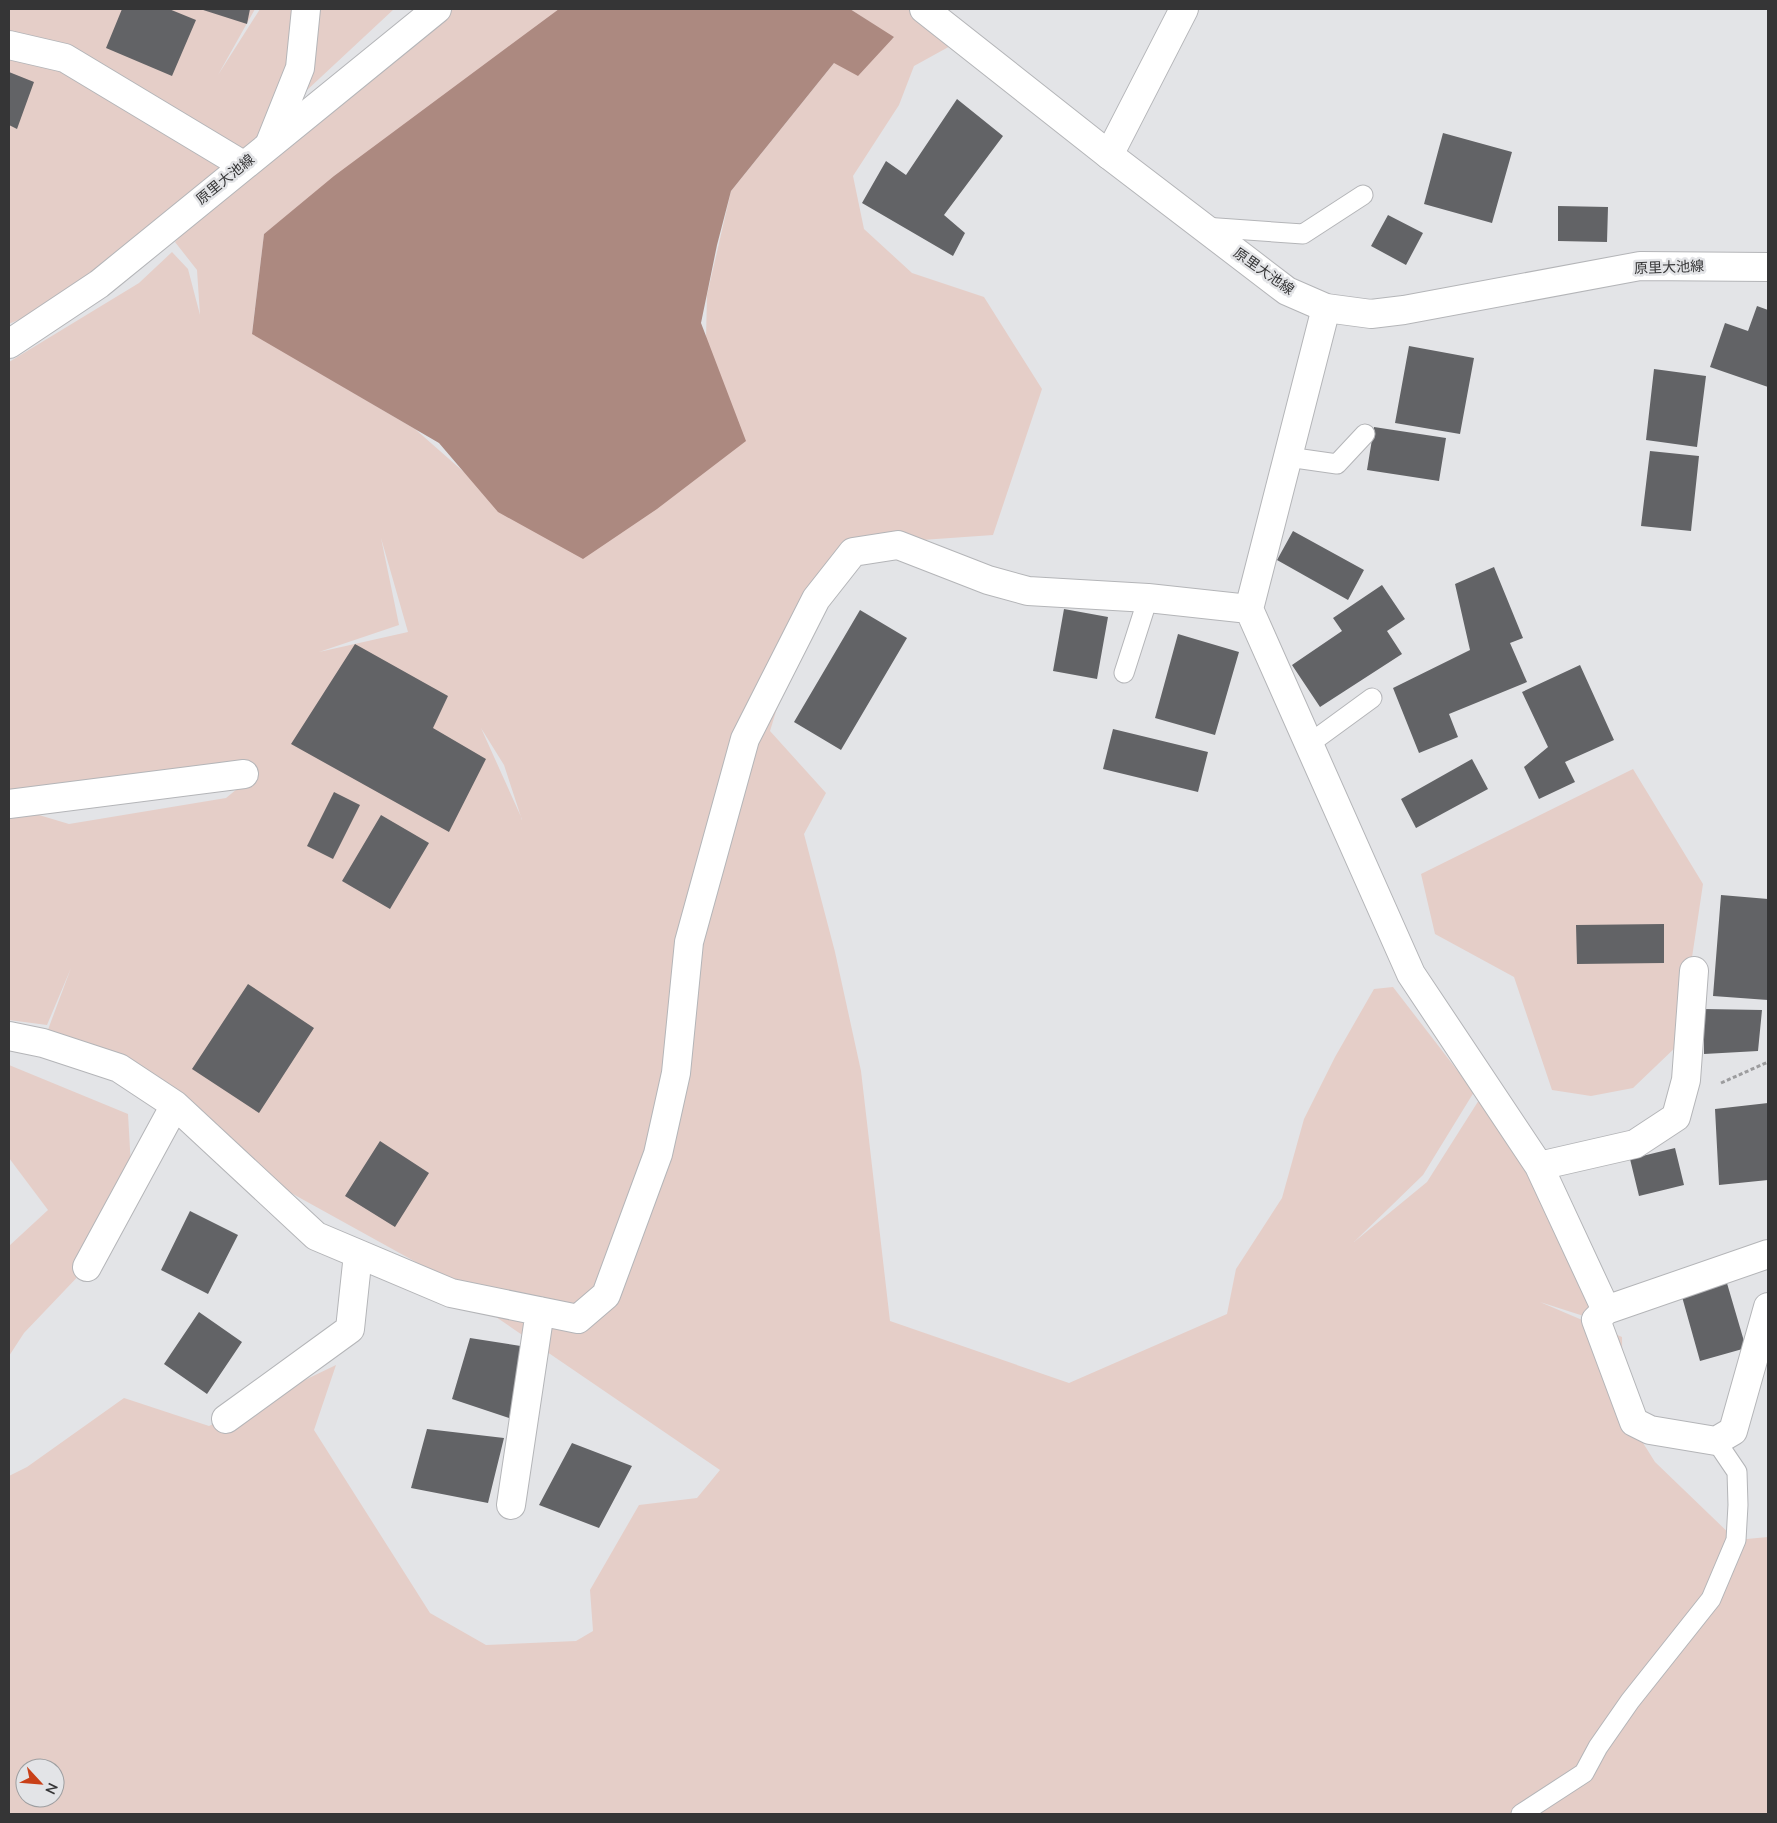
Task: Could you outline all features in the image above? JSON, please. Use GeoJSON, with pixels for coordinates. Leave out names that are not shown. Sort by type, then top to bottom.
{"type":"FeatureCollection","features":[{"type":"Feature","properties":{"kind":"street"},"geometry":{"type":"LineString","coordinates":[[270,143],[300,68],[306,9]]}},
{"type":"Feature","properties":{"kind":"street","name":"原里大池線"},"geometry":{"type":"LineString","coordinates":[[9,344],[99,284],[437,9]]}},
{"type":"Feature","properties":{"kind":"street","name":"原里大池線"},"geometry":{"type":"LineString","coordinates":[[924,9],[1109,156],[1287,290],[1326,308],[1371,314],[1404,310],[1640,266],[1768,267]]}},
{"type":"Feature","properties":{"kind":"street"},"geometry":{"type":"LineString","coordinates":[[1109,156],[1184,9]]}},
{"type":"Feature","properties":{"kind":"street"},"geometry":{"type":"LineString","coordinates":[[9,45],[65,58],[243,165]]}},
{"type":"Feature","properties":{"kind":"street"},"geometry":{"type":"LineString","coordinates":[[1326,308],[1249,609],[1411,974],[1538,1166],[1606,1310]]}},
{"type":"Feature","properties":{"kind":"street"},"geometry":{"type":"LineString","coordinates":[[9,1036],[43,1043],[119,1068],[175,1105],[316,1236],[451,1293],[578,1319],[606,1295],[658,1154],[676,1073],[689,942],[745,739],[816,599],[853,552],[898,544],[988,580],[1028,591],[1148,598],[1249,609]]}},
{"type":"Feature","properties":{"kind":"street"},"geometry":{"type":"LineString","coordinates":[[9,804],[244,774]]}},
{"type":"Feature","properties":{"kind":"street"},"geometry":{"type":"LineString","coordinates":[[1538,1166],[1634,1144],[1676,1117],[1686,1080],[1694,971]]}},
{"type":"Feature","properties":{"kind":"street"},"geometry":{"type":"LineString","coordinates":[[87,1267],[175,1105]]}},
{"type":"Feature","properties":{"kind":"street"},"geometry":{"type":"LineString","coordinates":[[226,1419],[350,1329],[358,1254]]}},
{"type":"Feature","properties":{"kind":"street"},"geometry":{"type":"LineString","coordinates":[[1768,1254],[1606,1310],[1596,1320],[1634,1422],[1650,1430],[1716,1441],[1733,1431],[1768,1307]]}},
{"type":"Feature","properties":{"kind":"street"},"geometry":{"type":"LineString","coordinates":[[511,1505],[540,1311]]}},
{"type":"Feature","properties":{"kind":"lane"},"geometry":{"type":"LineString","coordinates":[[1202,226],[1304,234],[1362,196]]}},
{"type":"Feature","properties":{"kind":"lane"},"geometry":{"type":"LineString","coordinates":[[1288,457],[1338,464],[1365,434]]}},
{"type":"Feature","properties":{"kind":"lane"},"geometry":{"type":"LineString","coordinates":[[1124,673],[1148,598]]}},
{"type":"Feature","properties":{"kind":"lane"},"geometry":{"type":"LineString","coordinates":[[1309,744],[1372,698]]}},
{"type":"Feature","properties":{"kind":"lane"},"geometry":{"type":"LineString","coordinates":[[1521,1814],[1584,1773],[1598,1747],[1630,1701],[1711,1599],[1736,1540],[1738,1505],[1737,1472],[1716,1441]]}},
{"type":"Feature","properties":{"kind":"shaded area"},"geometry":{"type":"Polygon","coordinates":[[[9,9],[255,9],[218,75],[260,9],[394,9],[99,284],[9,324],[9,9]]]}},
{"type":"Feature","properties":{"kind":"shaded area"},"geometry":{"type":"Polygon","coordinates":[[[437,9],[563,9],[382,141],[264,234],[252,333],[415,429],[465,473],[704,426],[707,295],[731,191],[834,63],[894,38],[850,9],[924,9],[963,39],[914,66],[899,105],[853,176],[864,229],[912,273],[984,297],[1042,389],[993,535],[851,545],[801,629],[770,731],[826,793],[804,834],[835,952],[861,1071],[890,1321],[1069,1383],[1227,1314],[1236,1269],[1282,1198],[1304,1119],[1335,1057],[1374,989],[1393,987],[1474,1092],[1423,1175],[1354,1242],[1427,1182],[1479,1100],[1539,1166],[1596,1320],[1540,1302],[1622,1337],[1623,1411],[1655,1462],[1736,1540],[1768,1537],[1768,1814],[9,1814],[9,1476],[27,1467],[124,1398],[209,1426],[336,1365],[314,1430],[430,1613],[486,1645],[576,1641],[593,1631],[590,1590],[639,1505],[697,1498],[720,1470],[414,1261],[237,1163],[119,1068],[43,1043],[71,968],[47,1025],[9,1020],[9,806],[69,824],[226,798],[259,771],[160,794],[9,804],[9,362],[139,283],[172,252],[188,269],[200,315],[197,270],[175,242],[243,165],[437,9]],[[381,538],[399,625],[319,652],[408,632],[381,538]],[[481,728],[521,816],[504,765],[481,728]]]}},
{"type":"Feature","properties":{"kind":"shaded area"},"geometry":{"type":"Polygon","coordinates":[[[559,9],[850,9],[894,37],[858,76],[834,63],[731,191],[717,245],[701,323],[746,441],[657,509],[583,559],[498,512],[439,443],[252,334],[264,234],[334,176],[559,9]]]}},
{"type":"Feature","properties":{"kind":"shaded area"},"geometry":{"type":"Polygon","coordinates":[[[1633,769],[1703,884],[1679,1044],[1633,1088],[1591,1096],[1552,1090],[1514,977],[1435,934],[1421,874],[1633,769]]]}},
{"type":"Feature","properties":{"kind":"shaded area"},"geometry":{"type":"Polygon","coordinates":[[[9,1065],[128,1114],[133,1202],[106,1247],[24,1333],[9,1356],[9,1246],[48,1210],[9,1158],[9,1065]]]}},
{"type":"Feature","properties":{"kind":"building"},"geometry":{"type":"Polygon","coordinates":[[[122,9],[169,9],[196,20],[172,76],[106,48],[122,9]]]}},
{"type":"Feature","properties":{"kind":"building"},"geometry":{"type":"Polygon","coordinates":[[[200,9],[250,9],[247,24],[200,9]]]}},
{"type":"Feature","properties":{"kind":"building"},"geometry":{"type":"Polygon","coordinates":[[[9,72],[34,82],[17,129],[9,125],[9,72]]]}},
{"type":"Feature","properties":{"kind":"building"},"geometry":{"type":"Polygon","coordinates":[[[957,99],[1003,136],[944,215],[965,233],[953,256],[862,203],[886,161],[906,175],[957,99]]]}},
{"type":"Feature","properties":{"kind":"building"},"geometry":{"type":"Polygon","coordinates":[[[1443,133],[1512,152],[1492,223],[1424,204],[1443,133]]]}},
{"type":"Feature","properties":{"kind":"building"},"geometry":{"type":"Polygon","coordinates":[[[1558,206],[1608,207],[1607,242],[1558,241],[1558,206]]]}},
{"type":"Feature","properties":{"kind":"building"},"geometry":{"type":"Polygon","coordinates":[[[1388,215],[1423,233],[1406,265],[1371,246],[1388,215]]]}},
{"type":"Feature","properties":{"kind":"building"},"geometry":{"type":"Polygon","coordinates":[[[1757,306],[1768,310],[1768,387],[1710,367],[1725,323],[1748,331],[1757,306]]]}},
{"type":"Feature","properties":{"kind":"building"},"geometry":{"type":"Polygon","coordinates":[[[1409,346],[1474,358],[1460,434],[1395,423],[1409,346]]]}},
{"type":"Feature","properties":{"kind":"building"},"geometry":{"type":"Polygon","coordinates":[[[1654,369],[1706,376],[1697,447],[1646,440],[1654,369]]]}},
{"type":"Feature","properties":{"kind":"building"},"geometry":{"type":"Polygon","coordinates":[[[1374,427],[1446,438],[1439,481],[1367,470],[1374,427]]]}},
{"type":"Feature","properties":{"kind":"building"},"geometry":{"type":"Polygon","coordinates":[[[1650,451],[1699,456],[1691,531],[1641,526],[1650,451]]]}},
{"type":"Feature","properties":{"kind":"building"},"geometry":{"type":"Polygon","coordinates":[[[1293,531],[1364,570],[1348,600],[1277,560],[1293,531]]]}},
{"type":"Feature","properties":{"kind":"building"},"geometry":{"type":"Polygon","coordinates":[[[1494,567],[1523,638],[1510,643],[1527,682],[1449,714],[1458,737],[1419,753],[1393,688],[1470,650],[1455,584],[1494,567]]]}},
{"type":"Feature","properties":{"kind":"building"},"geometry":{"type":"Polygon","coordinates":[[[1382,585],[1405,619],[1387,631],[1402,654],[1320,707],[1292,665],[1342,631],[1333,618],[1382,585]]]}},
{"type":"Feature","properties":{"kind":"building"},"geometry":{"type":"Polygon","coordinates":[[[1064,609],[1108,617],[1097,679],[1053,671],[1064,609]]]}},
{"type":"Feature","properties":{"kind":"building"},"geometry":{"type":"Polygon","coordinates":[[[860,610],[907,638],[841,750],[794,722],[860,610]]]}},
{"type":"Feature","properties":{"kind":"building"},"geometry":{"type":"Polygon","coordinates":[[[1178,634],[1239,652],[1215,735],[1155,718],[1178,634]]]}},
{"type":"Feature","properties":{"kind":"building"},"geometry":{"type":"Polygon","coordinates":[[[355,644],[448,696],[433,728],[486,759],[449,832],[291,744],[355,644]]]}},
{"type":"Feature","properties":{"kind":"building"},"geometry":{"type":"Polygon","coordinates":[[[1580,665],[1614,740],[1565,762],[1575,782],[1539,799],[1524,767],[1548,747],[1522,692],[1580,665]]]}},
{"type":"Feature","properties":{"kind":"building"},"geometry":{"type":"Polygon","coordinates":[[[1113,729],[1208,752],[1198,792],[1103,769],[1113,729]]]}},
{"type":"Feature","properties":{"kind":"building"},"geometry":{"type":"Polygon","coordinates":[[[1472,759],[1488,789],[1416,828],[1401,799],[1472,759]]]}},
{"type":"Feature","properties":{"kind":"building"},"geometry":{"type":"Polygon","coordinates":[[[334,792],[360,805],[333,859],[307,846],[334,792]]]}},
{"type":"Feature","properties":{"kind":"building"},"geometry":{"type":"Polygon","coordinates":[[[381,815],[429,843],[390,909],[342,881],[381,815]]]}},
{"type":"Feature","properties":{"kind":"building"},"geometry":{"type":"Polygon","coordinates":[[[1721,895],[1768,899],[1768,1000],[1713,996],[1721,895]]]}},
{"type":"Feature","properties":{"kind":"building"},"geometry":{"type":"Polygon","coordinates":[[[1664,924],[1664,963],[1577,964],[1576,925],[1664,924]]]}},
{"type":"Feature","properties":{"kind":"building"},"geometry":{"type":"Polygon","coordinates":[[[248,984],[314,1028],[259,1113],[192,1069],[248,984]]]}},
{"type":"Feature","properties":{"kind":"building"},"geometry":{"type":"Polygon","coordinates":[[[1704,1009],[1762,1010],[1758,1051],[1704,1054],[1704,1009]]]}},
{"type":"Feature","properties":{"kind":"building"},"geometry":{"type":"Polygon","coordinates":[[[1768,1103],[1768,1180],[1719,1185],[1715,1109],[1768,1103]]]}},
{"type":"Feature","properties":{"kind":"building"},"geometry":{"type":"Polygon","coordinates":[[[380,1141],[429,1173],[395,1227],[345,1196],[380,1141]]]}},
{"type":"Feature","properties":{"kind":"building"},"geometry":{"type":"Polygon","coordinates":[[[1675,1148],[1684,1185],[1639,1196],[1630,1159],[1675,1148]]]}},
{"type":"Feature","properties":{"kind":"building"},"geometry":{"type":"Polygon","coordinates":[[[190,1211],[238,1235],[208,1294],[161,1270],[190,1211]]]}},
{"type":"Feature","properties":{"kind":"building"},"geometry":{"type":"Polygon","coordinates":[[[1724,1273],[1746,1348],[1700,1361],[1679,1286],[1724,1273]]]}},
{"type":"Feature","properties":{"kind":"building"},"geometry":{"type":"Polygon","coordinates":[[[199,1312],[242,1342],[207,1394],[164,1364],[199,1312]]]}},
{"type":"Feature","properties":{"kind":"building"},"geometry":{"type":"Polygon","coordinates":[[[470,1338],[527,1347],[509,1418],[452,1399],[470,1338]]]}},
{"type":"Feature","properties":{"kind":"building"},"geometry":{"type":"Polygon","coordinates":[[[427,1429],[504,1438],[488,1503],[411,1488],[427,1429]]]}},
{"type":"Feature","properties":{"kind":"building"},"geometry":{"type":"Polygon","coordinates":[[[572,1443],[632,1466],[599,1528],[539,1505],[572,1443]]]}}]}
